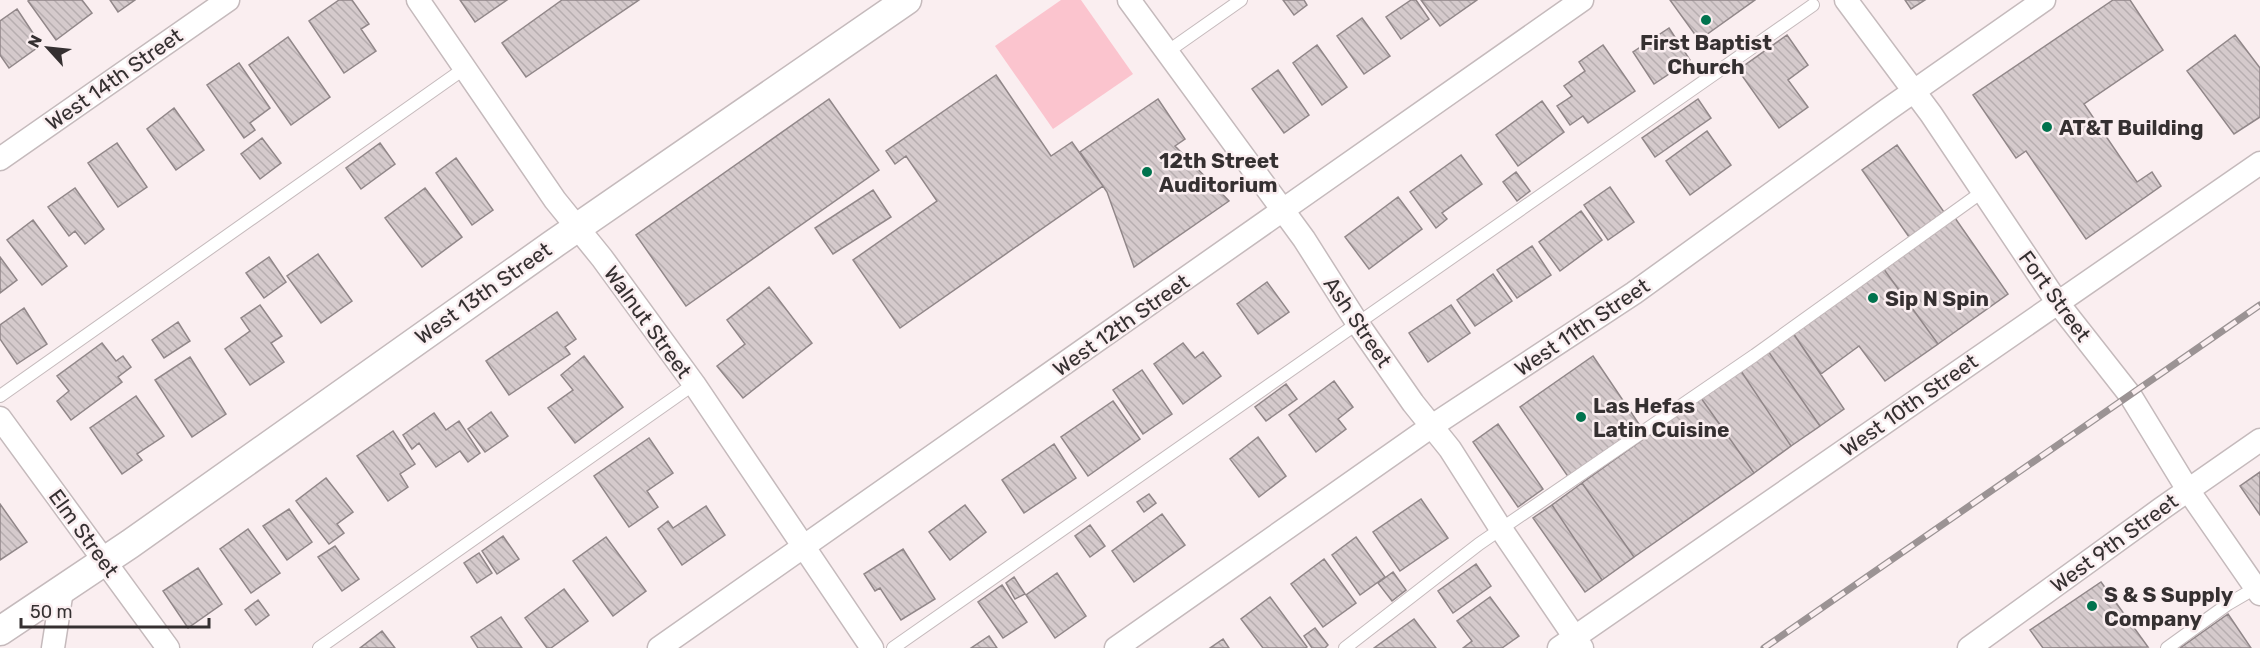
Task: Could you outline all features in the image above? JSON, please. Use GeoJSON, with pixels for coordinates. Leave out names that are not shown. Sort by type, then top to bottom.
{"type":"FeatureCollection","features":[{"type":"Feature","properties":{"kind":"street","name":"West 14th Street"},"geometry":{"type":"LineString","coordinates":[[0,159],[228,0]]}},
{"type":"Feature","properties":{"kind":"street","name":"Walnut Street"},"geometry":{"type":"LineString","coordinates":[[418,0],[555,200],[694,384],[872,648]]}},
{"type":"Feature","properties":{"kind":"street","name":"West 13th Street"},"geometry":{"type":"LineString","coordinates":[[0,632],[105,561],[577,227],[907,0]]}},
{"type":"Feature","properties":{"kind":"street","name":"Ash Street"},"geometry":{"type":"LineString","coordinates":[[1129,0],[1304,239],[1358,324],[1413,402],[1450,449],[1572,644]]}},
{"type":"Feature","properties":{"kind":"street","name":"West 12th Street"},"geometry":{"type":"LineString","coordinates":[[659,648],[1582,0]]}},
{"type":"Feature","properties":{"kind":"street","name":"Fort Street"},"geometry":{"type":"LineString","coordinates":[[1846,0],[1914,92],[2057,302],[2130,395],[2188,490],[2259,589]]}},
{"type":"Feature","properties":{"kind":"street","name":"West 11th Street"},"geometry":{"type":"LineString","coordinates":[[1116,648],[1432,426],[1634,292],[2044,0]]}},
{"type":"Feature","properties":{"kind":"street","name":"West 10th Street"},"geometry":{"type":"LineString","coordinates":[[1572,644],[2057,302],[2260,163]]}},
{"type":"Feature","properties":{"kind":"street","name":"Elm Street"},"geometry":{"type":"LineString","coordinates":[[0,418],[168,648]]}},
{"type":"Feature","properties":{"kind":"street","name":"West 9th Street"},"geometry":{"type":"LineString","coordinates":[[1970,648],[2260,440]]}},
{"type":"Feature","properties":{"kind":"street"},"geometry":{"type":"LineString","coordinates":[[53,648],[62,590]]}},
{"type":"Feature","properties":{"kind":"lane"},"geometry":{"type":"LineString","coordinates":[[1167,52],[1241,0]]}},
{"type":"Feature","properties":{"kind":"lane"},"geometry":{"type":"LineString","coordinates":[[893,648],[1813,5]]}},
{"type":"Feature","properties":{"kind":"lane"},"geometry":{"type":"LineString","coordinates":[[0,396],[465,68]]}},
{"type":"Feature","properties":{"kind":"lane"},"geometry":{"type":"LineString","coordinates":[[1345,648],[1501,529],[1755,355],[1982,192]]}},
{"type":"Feature","properties":{"kind":"lane"},"geometry":{"type":"LineString","coordinates":[[319,648],[694,384]]}},
{"type":"Feature","properties":{"kind":"lane"},"geometry":{"type":"LineString","coordinates":[[2168,648],[2228,604],[2259,589]]}},
{"type":"Feature","properties":{"kind":"shaded area"},"geometry":{"type":"Polygon","coordinates":[[[1061,0],[1081,0],[1133,74],[1053,129],[995,46],[1061,0]]]}},
{"type":"Feature","properties":{"kind":"building"},"geometry":{"type":"Polygon","coordinates":[[[82,0],[92,13],[56,40],[28,1],[82,0]]]}},
{"type":"Feature","properties":{"kind":"building"},"geometry":{"type":"Polygon","coordinates":[[[110,0],[135,0],[118,12],[110,0]]]}},
{"type":"Feature","properties":{"kind":"building"},"geometry":{"type":"Polygon","coordinates":[[[339,0],[352,0],[369,24],[361,29],[376,51],[344,73],[309,21],[339,0]]]}},
{"type":"Feature","properties":{"kind":"building"},"geometry":{"type":"Polygon","coordinates":[[[460,0],[507,0],[475,22],[460,0]]]}},
{"type":"Feature","properties":{"kind":"building"},"geometry":{"type":"Polygon","coordinates":[[[562,0],[639,0],[526,77],[502,43],[562,0]]]}},
{"type":"Feature","properties":{"kind":"building"},"geometry":{"type":"Polygon","coordinates":[[[1283,0],[1304,0],[1307,5],[1294,15],[1283,0]]]}},
{"type":"Feature","properties":{"kind":"building"},"geometry":{"type":"Polygon","coordinates":[[[1411,0],[1416,0],[1429,19],[1401,39],[1386,17],[1411,0]]]}},
{"type":"Feature","properties":{"kind":"building"},"geometry":{"type":"Polygon","coordinates":[[[1421,0],[1477,0],[1440,26],[1421,0]]]}},
{"type":"Feature","properties":{"kind":"building","name":"First Baptist Church"},"geometry":{"type":"Polygon","coordinates":[[[1670,0],[1755,0],[1699,40],[1670,0]]]}},
{"type":"Feature","properties":{"kind":"building"},"geometry":{"type":"Polygon","coordinates":[[[1905,0],[1925,0],[1911,9],[1905,0]]]}},
{"type":"Feature","properties":{"kind":"building","name":"AT&T Building"},"geometry":{"type":"Polygon","coordinates":[[[2113,0],[2130,0],[2163,50],[2084,104],[2137,182],[2152,172],[2161,186],[2086,239],[2026,151],[2016,158],[1973,95],[2113,0]]]}},
{"type":"Feature","properties":{"kind":"building"},"geometry":{"type":"Polygon","coordinates":[[[17,9],[41,45],[9,68],[0,55],[0,21],[17,9]]]}},
{"type":"Feature","properties":{"kind":"building"},"geometry":{"type":"Polygon","coordinates":[[[1362,18],[1390,56],[1364,74],[1337,36],[1362,18]]]}},
{"type":"Feature","properties":{"kind":"building"},"geometry":{"type":"Polygon","coordinates":[[[1669,28],[1690,60],[1654,84],[1633,52],[1669,28]]]}},
{"type":"Feature","properties":{"kind":"building"},"geometry":{"type":"Polygon","coordinates":[[[1787,35],[1808,65],[1788,80],[1808,107],[1779,128],[1738,70],[1787,35]]]}},
{"type":"Feature","properties":{"kind":"building"},"geometry":{"type":"Polygon","coordinates":[[[2235,35],[2260,68],[2260,117],[2234,134],[2187,71],[2235,35]]]}},
{"type":"Feature","properties":{"kind":"building"},"geometry":{"type":"Polygon","coordinates":[[[288,37],[330,97],[291,125],[249,65],[288,37]]]}},
{"type":"Feature","properties":{"kind":"building"},"geometry":{"type":"Polygon","coordinates":[[[1317,45],[1347,87],[1322,105],[1293,63],[1317,45]]]}},
{"type":"Feature","properties":{"kind":"building"},"geometry":{"type":"Polygon","coordinates":[[[1603,45],[1635,91],[1588,123],[1583,116],[1570,125],[1557,106],[1572,96],[1564,86],[1585,71],[1579,62],[1603,45]]]}},
{"type":"Feature","properties":{"kind":"building"},"geometry":{"type":"Polygon","coordinates":[[[239,63],[270,108],[250,123],[255,130],[244,138],[207,85],[239,63]]]}},
{"type":"Feature","properties":{"kind":"building"},"geometry":{"type":"Polygon","coordinates":[[[1278,70],[1309,115],[1284,133],[1252,89],[1278,70]]]}},
{"type":"Feature","properties":{"kind":"building"},"geometry":{"type":"Polygon","coordinates":[[[996,75],[1051,156],[1072,142],[1103,186],[900,328],[853,260],[937,201],[906,156],[895,164],[886,151],[996,75]]]}},
{"type":"Feature","properties":{"kind":"building"},"geometry":{"type":"Polygon","coordinates":[[[829,99],[879,170],[686,306],[636,235],[829,99]]]}},
{"type":"Feature","properties":{"kind":"building","name":"12th Street Auditorium"},"geometry":{"type":"Polygon","coordinates":[[[1158,99],[1185,139],[1175,146],[1229,201],[1134,267],[1107,192],[1080,152],[1158,99]]]}},
{"type":"Feature","properties":{"kind":"building"},"geometry":{"type":"Polygon","coordinates":[[[1698,99],[1711,118],[1655,157],[1642,138],[1698,99]]]}},
{"type":"Feature","properties":{"kind":"building"},"geometry":{"type":"Polygon","coordinates":[[[1542,101],[1564,132],[1518,166],[1496,135],[1542,101]]]}},
{"type":"Feature","properties":{"kind":"building"},"geometry":{"type":"Polygon","coordinates":[[[174,108],[204,150],[176,170],[147,129],[174,108]]]}},
{"type":"Feature","properties":{"kind":"building"},"geometry":{"type":"Polygon","coordinates":[[[1707,131],[1731,165],[1690,195],[1666,161],[1707,131]]]}},
{"type":"Feature","properties":{"kind":"building"},"geometry":{"type":"Polygon","coordinates":[[[262,138],[281,163],[260,179],[241,154],[262,138]]]}},
{"type":"Feature","properties":{"kind":"building"},"geometry":{"type":"Polygon","coordinates":[[[117,143],[147,187],[118,207],[88,163],[117,143]]]}},
{"type":"Feature","properties":{"kind":"building"},"geometry":{"type":"Polygon","coordinates":[[[380,143],[395,164],[361,189],[346,168],[380,143]]]}},
{"type":"Feature","properties":{"kind":"building"},"geometry":{"type":"Polygon","coordinates":[[[1897,145],[1944,212],[1909,237],[1862,170],[1897,145]]]}},
{"type":"Feature","properties":{"kind":"building"},"geometry":{"type":"Polygon","coordinates":[[[1461,155],[1482,184],[1442,213],[1447,219],[1436,228],[1410,192],[1461,155]]]}},
{"type":"Feature","properties":{"kind":"building"},"geometry":{"type":"Polygon","coordinates":[[[456,158],[493,210],[472,225],[436,173],[456,158]]]}},
{"type":"Feature","properties":{"kind":"building"},"geometry":{"type":"Polygon","coordinates":[[[1516,172],[1530,191],[1517,201],[1503,182],[1516,172]]]}},
{"type":"Feature","properties":{"kind":"building"},"geometry":{"type":"Polygon","coordinates":[[[1610,187],[1634,222],[1608,240],[1584,205],[1610,187]]]}},
{"type":"Feature","properties":{"kind":"building"},"geometry":{"type":"Polygon","coordinates":[[[75,188],[104,229],[85,244],[75,231],[69,236],[48,207],[75,188]]]}},
{"type":"Feature","properties":{"kind":"building"},"geometry":{"type":"Polygon","coordinates":[[[425,188],[462,237],[422,267],[385,218],[425,188]]]}},
{"type":"Feature","properties":{"kind":"building"},"geometry":{"type":"Polygon","coordinates":[[[873,190],[891,217],[833,254],[815,228],[873,190]]]}},
{"type":"Feature","properties":{"kind":"building"},"geometry":{"type":"Polygon","coordinates":[[[1398,197],[1422,229],[1369,269],[1345,237],[1398,197]]]}},
{"type":"Feature","properties":{"kind":"building"},"geometry":{"type":"Polygon","coordinates":[[[1581,211],[1602,240],[1560,271],[1539,242],[1581,211]]]}},
{"type":"Feature","properties":{"kind":"building"},"geometry":{"type":"Polygon","coordinates":[[[1955,218],[2008,294],[1938,344],[1883,268],[1955,218]]]}},
{"type":"Feature","properties":{"kind":"building"},"geometry":{"type":"Polygon","coordinates":[[[33,220],[67,266],[42,285],[7,240],[33,220]]]}},
{"type":"Feature","properties":{"kind":"building"},"geometry":{"type":"Polygon","coordinates":[[[1532,246],[1551,275],[1517,298],[1497,270],[1532,246]]]}},
{"type":"Feature","properties":{"kind":"building"},"geometry":{"type":"Polygon","coordinates":[[[318,254],[352,301],[321,323],[287,276],[318,254]]]}},
{"type":"Feature","properties":{"kind":"building"},"geometry":{"type":"Polygon","coordinates":[[[0,257],[17,280],[0,293],[0,257]]]}},
{"type":"Feature","properties":{"kind":"building"},"geometry":{"type":"Polygon","coordinates":[[[269,257],[286,282],[264,298],[246,273],[269,257]]]}},
{"type":"Feature","properties":{"kind":"building","name":"Sip N Spin"},"geometry":{"type":"Polygon","coordinates":[[[1883,268],[1938,344],[1885,381],[1859,346],[1821,374],[1793,333],[1883,268]]]}},
{"type":"Feature","properties":{"kind":"building"},"geometry":{"type":"Polygon","coordinates":[[[1493,274],[1512,301],[1475,326],[1457,300],[1493,274]]]}},
{"type":"Feature","properties":{"kind":"building"},"geometry":{"type":"Polygon","coordinates":[[[1267,282],[1289,312],[1258,334],[1237,304],[1267,282]]]}},
{"type":"Feature","properties":{"kind":"building"},"geometry":{"type":"Polygon","coordinates":[[[769,287],[812,343],[743,398],[717,366],[745,344],[727,320],[769,287]]]}},
{"type":"Feature","properties":{"kind":"building"},"geometry":{"type":"Polygon","coordinates":[[[260,305],[282,336],[271,343],[284,362],[250,385],[225,349],[250,331],[241,318],[260,305]]]}},
{"type":"Feature","properties":{"kind":"building"},"geometry":{"type":"Polygon","coordinates":[[[1451,305],[1470,333],[1428,362],[1409,333],[1451,305]]]}},
{"type":"Feature","properties":{"kind":"building"},"geometry":{"type":"Polygon","coordinates":[[[24,308],[47,344],[17,364],[0,339],[0,325],[24,308]]]}},
{"type":"Feature","properties":{"kind":"building"},"geometry":{"type":"Polygon","coordinates":[[[557,312],[576,339],[565,347],[570,354],[509,395],[486,361],[557,312]]]}},
{"type":"Feature","properties":{"kind":"building"},"geometry":{"type":"Polygon","coordinates":[[[178,322],[190,341],[164,358],[152,340],[178,322]]]}},
{"type":"Feature","properties":{"kind":"building"},"geometry":{"type":"Polygon","coordinates":[[[1793,333],[1844,409],[1820,426],[1768,351],[1793,333]]]}},
{"type":"Feature","properties":{"kind":"building"},"geometry":{"type":"Polygon","coordinates":[[[102,343],[116,361],[123,356],[131,367],[118,377],[122,382],[71,420],[57,401],[69,391],[57,376],[102,343]]]}},
{"type":"Feature","properties":{"kind":"building"},"geometry":{"type":"Polygon","coordinates":[[[1183,343],[1195,358],[1203,352],[1221,376],[1183,404],[1154,364],[1183,343]]]}},
{"type":"Feature","properties":{"kind":"building"},"geometry":{"type":"Polygon","coordinates":[[[1768,351],[1820,426],[1791,446],[1741,371],[1768,351]]]}},
{"type":"Feature","properties":{"kind":"building"},"geometry":{"type":"Polygon","coordinates":[[[584,356],[623,407],[575,443],[548,408],[573,390],[561,375],[584,356]]]}},
{"type":"Feature","properties":{"kind":"building","name":"Las Hefas Latin Cuisine"},"geometry":{"type":"Polygon","coordinates":[[[1593,356],[1641,427],[1569,478],[1520,407],[1593,356]]]}},
{"type":"Feature","properties":{"kind":"building"},"geometry":{"type":"Polygon","coordinates":[[[190,357],[226,414],[192,437],[155,380],[190,357]]]}},
{"type":"Feature","properties":{"kind":"building"},"geometry":{"type":"Polygon","coordinates":[[[1142,370],[1172,414],[1143,434],[1113,390],[1142,370]]]}},
{"type":"Feature","properties":{"kind":"building"},"geometry":{"type":"Polygon","coordinates":[[[1741,371],[1791,446],[1754,473],[1701,398],[1741,371]]]}},
{"type":"Feature","properties":{"kind":"building"},"geometry":{"type":"Polygon","coordinates":[[[1334,381],[1353,407],[1338,419],[1346,429],[1316,452],[1289,415],[1334,381]]]}},
{"type":"Feature","properties":{"kind":"building"},"geometry":{"type":"Polygon","coordinates":[[[1286,384],[1297,399],[1266,421],[1255,407],[1286,384]]]}},
{"type":"Feature","properties":{"kind":"building"},"geometry":{"type":"Polygon","coordinates":[[[136,396],[164,436],[137,454],[142,460],[122,474],[90,428],[136,396]]]}},
{"type":"Feature","properties":{"kind":"building"},"geometry":{"type":"Polygon","coordinates":[[[1701,398],[1754,473],[1634,557],[1582,483],[1701,398]]]}},
{"type":"Feature","properties":{"kind":"building"},"geometry":{"type":"Polygon","coordinates":[[[1113,401],[1140,439],[1088,476],[1061,437],[1113,401]]]}},
{"type":"Feature","properties":{"kind":"building"},"geometry":{"type":"Polygon","coordinates":[[[491,412],[508,436],[485,452],[468,429],[491,412]]]}},
{"type":"Feature","properties":{"kind":"building"},"geometry":{"type":"Polygon","coordinates":[[[434,413],[446,430],[459,421],[480,453],[468,462],[460,451],[436,467],[419,443],[412,449],[403,435],[434,413]]]}},
{"type":"Feature","properties":{"kind":"building"},"geometry":{"type":"Polygon","coordinates":[[[1498,424],[1543,489],[1518,507],[1473,442],[1498,424]]]}},
{"type":"Feature","properties":{"kind":"building"},"geometry":{"type":"Polygon","coordinates":[[[393,431],[415,464],[400,474],[408,487],[388,501],[357,456],[393,431]]]}},
{"type":"Feature","properties":{"kind":"building"},"geometry":{"type":"Polygon","coordinates":[[[1258,437],[1286,476],[1259,497],[1230,459],[1258,437]]]}},
{"type":"Feature","properties":{"kind":"building"},"geometry":{"type":"Polygon","coordinates":[[[649,438],[673,473],[647,491],[658,507],[629,527],[594,476],[649,438]]]}},
{"type":"Feature","properties":{"kind":"building"},"geometry":{"type":"Polygon","coordinates":[[[1054,444],[1076,478],[1024,513],[1002,480],[1054,444]]]}},
{"type":"Feature","properties":{"kind":"building"},"geometry":{"type":"Polygon","coordinates":[[[2260,472],[2260,515],[2240,486],[2260,472]]]}},
{"type":"Feature","properties":{"kind":"building"},"geometry":{"type":"Polygon","coordinates":[[[326,478],[353,512],[337,524],[344,533],[329,544],[296,501],[326,478]]]}},
{"type":"Feature","properties":{"kind":"building"},"geometry":{"type":"Polygon","coordinates":[[[1582,483],[1634,557],[1602,580],[1552,505],[1582,483]]]}},
{"type":"Feature","properties":{"kind":"building"},"geometry":{"type":"Polygon","coordinates":[[[1149,494],[1156,503],[1144,512],[1137,502],[1149,494]]]}},
{"type":"Feature","properties":{"kind":"building"},"geometry":{"type":"Polygon","coordinates":[[[1421,499],[1448,538],[1400,571],[1373,532],[1421,499]]]}},
{"type":"Feature","properties":{"kind":"building"},"geometry":{"type":"Polygon","coordinates":[[[0,504],[27,542],[0,560],[0,504]]]}},
{"type":"Feature","properties":{"kind":"building"},"geometry":{"type":"Polygon","coordinates":[[[965,505],[986,532],[950,560],[929,532],[965,505]]]}},
{"type":"Feature","properties":{"kind":"building"},"geometry":{"type":"Polygon","coordinates":[[[1552,505],[1602,580],[1585,592],[1533,518],[1552,505]]]}},
{"type":"Feature","properties":{"kind":"building"},"geometry":{"type":"Polygon","coordinates":[[[706,506],[725,535],[682,565],[658,529],[668,521],[673,528],[706,506]]]}},
{"type":"Feature","properties":{"kind":"building"},"geometry":{"type":"Polygon","coordinates":[[[289,509],[312,542],[287,560],[263,526],[289,509]]]}},
{"type":"Feature","properties":{"kind":"building"},"geometry":{"type":"Polygon","coordinates":[[[1162,514],[1185,545],[1134,582],[1112,551],[1162,514]]]}},
{"type":"Feature","properties":{"kind":"building"},"geometry":{"type":"Polygon","coordinates":[[[1090,525],[1105,546],[1090,557],[1075,536],[1090,525]]]}},
{"type":"Feature","properties":{"kind":"building"},"geometry":{"type":"Polygon","coordinates":[[[248,529],[280,573],[251,593],[220,549],[248,529]]]}},
{"type":"Feature","properties":{"kind":"building"},"geometry":{"type":"Polygon","coordinates":[[[503,536],[519,559],[497,574],[482,551],[503,536]]]}},
{"type":"Feature","properties":{"kind":"building"},"geometry":{"type":"Polygon","coordinates":[[[606,537],[646,591],[613,616],[573,561],[606,537]]]}},
{"type":"Feature","properties":{"kind":"building"},"geometry":{"type":"Polygon","coordinates":[[[1356,537],[1385,577],[1360,595],[1332,555],[1356,537]]]}},
{"type":"Feature","properties":{"kind":"building"},"geometry":{"type":"Polygon","coordinates":[[[335,546],[359,579],[342,591],[318,557],[335,546]]]}},
{"type":"Feature","properties":{"kind":"building"},"geometry":{"type":"Polygon","coordinates":[[[903,549],[935,599],[901,620],[880,588],[875,591],[864,574],[903,549]]]}},
{"type":"Feature","properties":{"kind":"building"},"geometry":{"type":"Polygon","coordinates":[[[479,553],[492,573],[477,583],[464,563],[479,553]]]}},
{"type":"Feature","properties":{"kind":"building"},"geometry":{"type":"Polygon","coordinates":[[[1324,559],[1356,603],[1323,627],[1291,584],[1324,559]]]}},
{"type":"Feature","properties":{"kind":"building"},"geometry":{"type":"Polygon","coordinates":[[[1476,564],[1491,586],[1453,613],[1438,591],[1476,564]]]}},
{"type":"Feature","properties":{"kind":"building"},"geometry":{"type":"Polygon","coordinates":[[[198,568],[222,604],[188,628],[163,591],[198,568]]]}},
{"type":"Feature","properties":{"kind":"building"},"geometry":{"type":"Polygon","coordinates":[[[1393,572],[1406,590],[1392,601],[1378,583],[1393,572]]]}},
{"type":"Feature","properties":{"kind":"building"},"geometry":{"type":"Polygon","coordinates":[[[1057,573],[1086,616],[1055,638],[1026,595],[1057,573]]]}},
{"type":"Feature","properties":{"kind":"building"},"geometry":{"type":"Polygon","coordinates":[[[1014,577],[1025,594],[1015,599],[1006,583],[1014,577]]]}},
{"type":"Feature","properties":{"kind":"building","name":"S & S Supply Company"},"geometry":{"type":"Polygon","coordinates":[[[2101,582],[2148,647],[2043,648],[2030,630],[2101,582]]]}},
{"type":"Feature","properties":{"kind":"building"},"geometry":{"type":"Polygon","coordinates":[[[1002,585],[1027,622],[1003,638],[978,602],[1002,585]]]}},
{"type":"Feature","properties":{"kind":"building"},"geometry":{"type":"Polygon","coordinates":[[[564,589],[588,621],[551,648],[547,648],[525,618],[564,589]]]}},
{"type":"Feature","properties":{"kind":"building"},"geometry":{"type":"Polygon","coordinates":[[[1270,597],[1307,647],[1263,648],[1241,619],[1270,597]]]}},
{"type":"Feature","properties":{"kind":"building"},"geometry":{"type":"Polygon","coordinates":[[[1490,597],[1519,636],[1502,648],[1463,648],[1472,641],[1457,621],[1490,597]]]}},
{"type":"Feature","properties":{"kind":"building"},"geometry":{"type":"Polygon","coordinates":[[[258,600],[269,615],[256,625],[245,610],[258,600]]]}},
{"type":"Feature","properties":{"kind":"building"},"geometry":{"type":"Polygon","coordinates":[[[2228,614],[2251,648],[2180,648],[2228,614]]]}},
{"type":"Feature","properties":{"kind":"building"},"geometry":{"type":"Polygon","coordinates":[[[501,617],[522,648],[478,648],[471,637],[501,617]]]}},
{"type":"Feature","properties":{"kind":"building"},"geometry":{"type":"Polygon","coordinates":[[[1414,619],[1436,648],[1374,648],[1414,619]]]}},
{"type":"Feature","properties":{"kind":"building"},"geometry":{"type":"Polygon","coordinates":[[[1315,628],[1328,645],[1325,648],[1312,648],[1304,636],[1315,628]]]}},
{"type":"Feature","properties":{"kind":"building"},"geometry":{"type":"Polygon","coordinates":[[[382,631],[395,648],[360,648],[382,631]]]}},
{"type":"Feature","properties":{"kind":"building"},"geometry":{"type":"Polygon","coordinates":[[[989,636],[997,648],[971,648],[989,636]]]}},
{"type":"Feature","properties":{"kind":"building"},"geometry":{"type":"Polygon","coordinates":[[[1223,639],[1229,648],[1210,648],[1223,639]]]}},
{"type":"Feature","properties":{"kind":"railway"},"geometry":{"type":"LineString","coordinates":[[1764,648],[2260,305]]}},
{"type":"Feature","properties":{"kind":"place","name":"First Baptist Church"},"geometry":{"type":"Point","coordinates":[1706,20]}},
{"type":"Feature","properties":{"kind":"place","name":"AT&T Building"},"geometry":{"type":"Point","coordinates":[2047,127]}},
{"type":"Feature","properties":{"kind":"place","name":"12th Street Auditorium"},"geometry":{"type":"Point","coordinates":[1147,172]}},
{"type":"Feature","properties":{"kind":"place","name":"Sip N Spin"},"geometry":{"type":"Point","coordinates":[1873,298]}},
{"type":"Feature","properties":{"kind":"place","name":"Las Hefas Latin Cuisine"},"geometry":{"type":"Point","coordinates":[1581,417]}},
{"type":"Feature","properties":{"kind":"place","name":"S & S Supply Company"},"geometry":{"type":"Point","coordinates":[2092,606]}}]}
